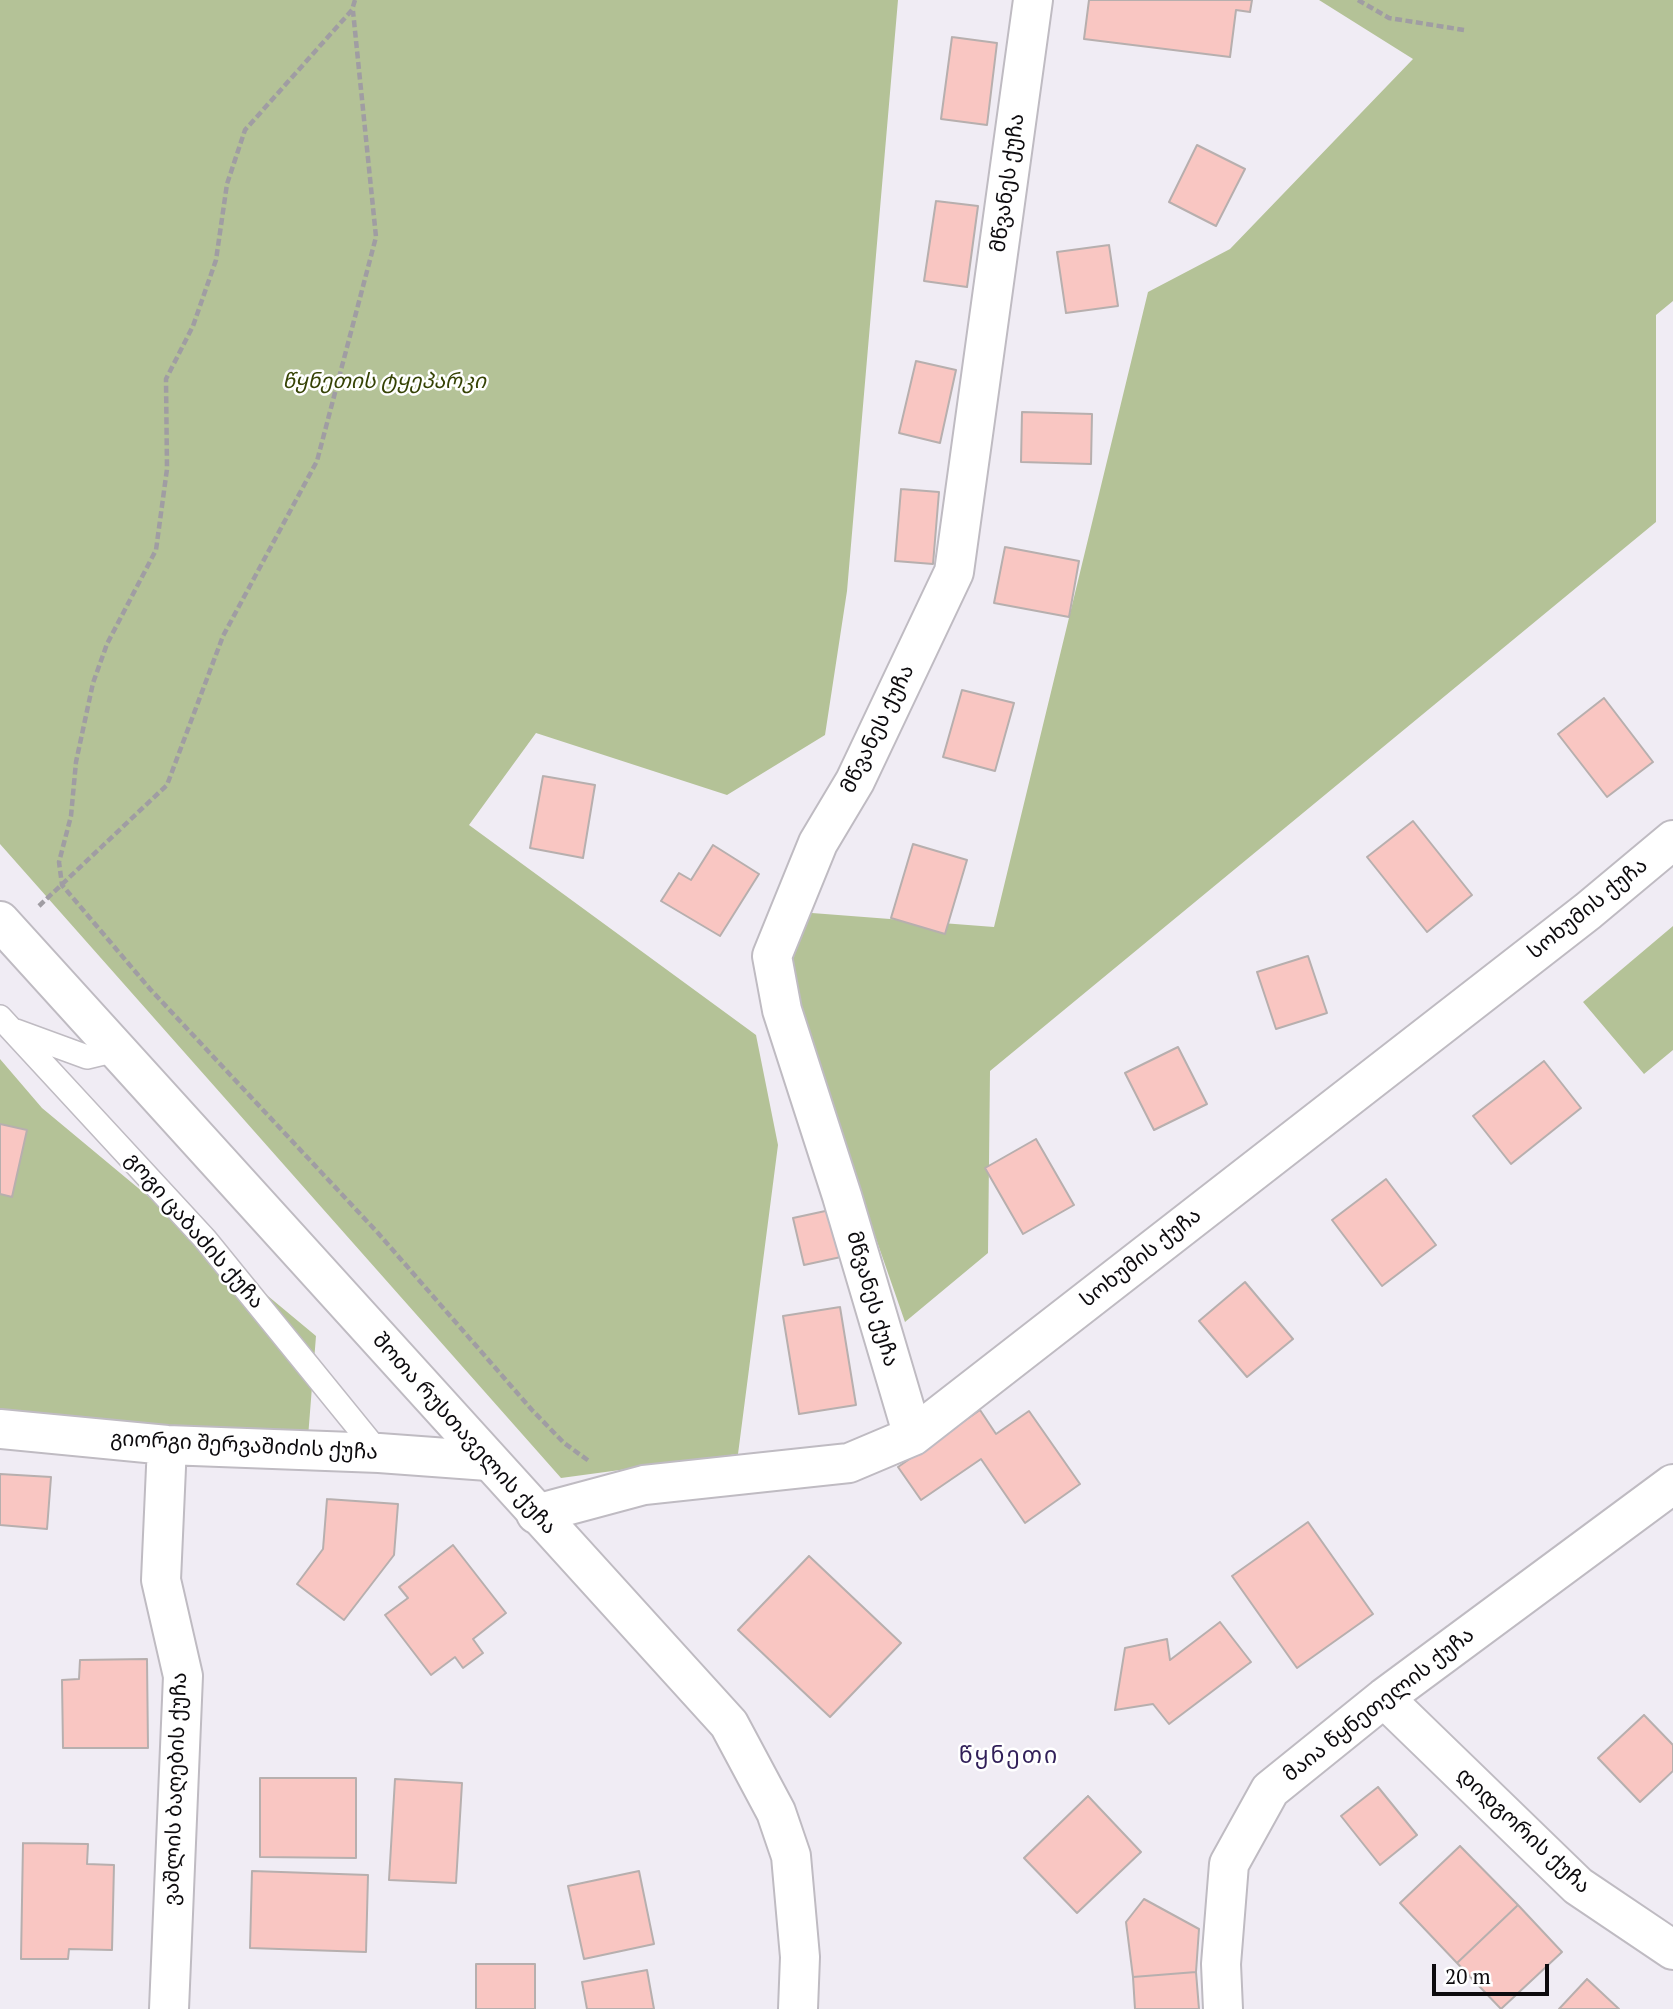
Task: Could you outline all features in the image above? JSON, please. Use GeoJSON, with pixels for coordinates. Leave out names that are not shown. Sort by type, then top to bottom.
{"type":"FeatureCollection","features":[{"type":"Feature","properties":{"kind":"street","name":"მწვანეს ქუჩა"},"geometry":{"type":"LineString","coordinates":[[913,1436],[842,1196],[782,1010],[772,956],[818,843],[855,781],[954,572],[1033,0]]}},
{"type":"Feature","properties":{"kind":"street","name":"სოხუმის ქუჩა"},"geometry":{"type":"LineString","coordinates":[[537,1514],[644,1485],[849,1463],[913,1436],[1588,911],[1673,840]]}},
{"type":"Feature","properties":{"kind":"street","name":"შოთა რუსთაველის ქუჩა"},"geometry":{"type":"LineString","coordinates":[[0,922],[729,1724],[776,1812],[791,1856],[800,1956],[798,2009]]}},
{"type":"Feature","properties":{"kind":"street","name":"გიორგი შერვაშიძის ქუჩა"},"geometry":{"type":"LineString","coordinates":[[0,1429],[167,1445],[379,1453],[488,1461]]}},
{"type":"Feature","properties":{"kind":"street","name":"ვაშლის ბაღების ქუჩა"},"geometry":{"type":"LineString","coordinates":[[167,1445],[161,1580],[183,1676],[169,2009]]}},
{"type":"Feature","properties":{"kind":"street","name":"მაია წყნეთელის ქუჩა"},"geometry":{"type":"LineString","coordinates":[[1223,2009],[1221,1964],[1229,1864],[1269,1790],[1384,1698],[1673,1484]]}},
{"type":"Feature","properties":{"kind":"street","name":"დიდგორის ქუჩა"},"geometry":{"type":"LineString","coordinates":[[1384,1698],[1578,1886],[1673,1950]]}},
{"type":"Feature","properties":{"kind":"lane"},"geometry":{"type":"LineString","coordinates":[[4,1024],[87,1057],[116,1050]]}},
{"type":"Feature","properties":{"kind":"lane","name":"გოგი ცაბაძის ქუჩა"},"geometry":{"type":"LineString","coordinates":[[4,1024],[205,1239],[379,1453]]}},
{"type":"Feature","properties":{"kind":"path"},"geometry":{"type":"LineString","coordinates":[[62,884],[167,785],[223,636],[317,461],[376,237],[352,10],[355,0]]}},
{"type":"Feature","properties":{"kind":"path"},"geometry":{"type":"LineString","coordinates":[[1359,0],[1389,18],[1464,30]]}},
{"type":"Feature","properties":{"kind":"path"},"geometry":{"type":"LineString","coordinates":[[352,10],[245,130],[227,184],[216,260],[193,327],[166,379],[167,469],[156,551],[107,644],[93,683],[76,762],[71,816],[59,862],[62,884],[149,989],[379,1233],[532,1410],[564,1443],[592,1463]]}},
{"type":"Feature","properties":{"kind":"green space","name":"წყნეთის ტყეპარკი"},"geometry":{"type":"Polygon","coordinates":[[[0,0],[898,0],[847,591],[825,735],[727,795],[536,733],[469,825],[756,1035],[778,1145],[738,1454],[561,1478],[0,844],[0,0]]]}},
{"type":"Feature","properties":{"kind":"green space"},"geometry":{"type":"Polygon","coordinates":[[[1319,0],[1673,0],[1673,301],[1656,315],[1656,522],[990,1071],[988,1253],[905,1322],[784,974],[799,912],[994,927],[1148,292],[1230,249],[1413,59],[1319,0]]]}},
{"type":"Feature","properties":{"kind":"green space"},"geometry":{"type":"Polygon","coordinates":[[[1673,926],[1673,1050],[1644,1074],[1583,1002],[1673,926]]]}},
{"type":"Feature","properties":{"kind":"green space"},"geometry":{"type":"Polygon","coordinates":[[[0,1059],[42,1108],[316,1336],[307,1450],[0,1409],[0,1059]]]}},
{"type":"Feature","properties":{"kind":"building"},"geometry":{"type":"Polygon","coordinates":[[[1089,0],[1252,0],[1250,12],[1236,10],[1230,57],[1084,39],[1089,0]]]}},
{"type":"Feature","properties":{"kind":"building"},"geometry":{"type":"Polygon","coordinates":[[[952,37],[997,43],[987,125],[941,119],[952,37]]]}},
{"type":"Feature","properties":{"kind":"building"},"geometry":{"type":"Polygon","coordinates":[[[1197,145],[1245,169],[1216,226],[1169,202],[1197,145]]]}},
{"type":"Feature","properties":{"kind":"building"},"geometry":{"type":"Polygon","coordinates":[[[936,201],[978,206],[967,287],[924,281],[936,201]]]}},
{"type":"Feature","properties":{"kind":"building"},"geometry":{"type":"Polygon","coordinates":[[[1109,245],[1118,306],[1066,313],[1057,252],[1109,245]]]}},
{"type":"Feature","properties":{"kind":"building"},"geometry":{"type":"Polygon","coordinates":[[[916,361],[956,370],[940,443],[899,433],[916,361]]]}},
{"type":"Feature","properties":{"kind":"building"},"geometry":{"type":"Polygon","coordinates":[[[1022,412],[1092,414],[1091,464],[1021,462],[1022,412]]]}},
{"type":"Feature","properties":{"kind":"building"},"geometry":{"type":"Polygon","coordinates":[[[901,489],[939,492],[933,564],[895,561],[901,489]]]}},
{"type":"Feature","properties":{"kind":"building"},"geometry":{"type":"Polygon","coordinates":[[[1005,547],[1079,561],[1069,617],[994,603],[1005,547]]]}},
{"type":"Feature","properties":{"kind":"building"},"geometry":{"type":"Polygon","coordinates":[[[962,690],[1014,703],[995,771],[943,757],[962,690]]]}},
{"type":"Feature","properties":{"kind":"building"},"geometry":{"type":"Polygon","coordinates":[[[1604,698],[1653,762],[1607,797],[1558,734],[1604,698]]]}},
{"type":"Feature","properties":{"kind":"building"},"geometry":{"type":"Polygon","coordinates":[[[543,776],[595,785],[583,858],[530,848],[543,776]]]}},
{"type":"Feature","properties":{"kind":"building"},"geometry":{"type":"Polygon","coordinates":[[[1413,821],[1472,895],[1427,932],[1367,857],[1413,821]]]}},
{"type":"Feature","properties":{"kind":"building"},"geometry":{"type":"Polygon","coordinates":[[[913,844],[967,860],[945,934],[891,918],[913,844]]]}},
{"type":"Feature","properties":{"kind":"building"},"geometry":{"type":"Polygon","coordinates":[[[713,845],[759,874],[720,936],[661,901],[679,873],[691,880],[713,845]]]}},
{"type":"Feature","properties":{"kind":"building"},"geometry":{"type":"Polygon","coordinates":[[[1308,956],[1327,1013],[1276,1029],[1257,972],[1308,956]]]}},
{"type":"Feature","properties":{"kind":"building"},"geometry":{"type":"Polygon","coordinates":[[[1178,1047],[1207,1104],[1154,1130],[1125,1073],[1178,1047]]]}},
{"type":"Feature","properties":{"kind":"building"},"geometry":{"type":"Polygon","coordinates":[[[1544,1061],[1581,1108],[1511,1164],[1473,1116],[1544,1061]]]}},
{"type":"Feature","properties":{"kind":"building"},"geometry":{"type":"Polygon","coordinates":[[[0,1124],[27,1130],[12,1197],[0,1194],[0,1124]]]}},
{"type":"Feature","properties":{"kind":"building"},"geometry":{"type":"Polygon","coordinates":[[[1036,1139],[1074,1205],[1023,1234],[985,1168],[1036,1139]]]}},
{"type":"Feature","properties":{"kind":"building"},"geometry":{"type":"Polygon","coordinates":[[[1386,1179],[1436,1245],[1382,1286],[1332,1220],[1386,1179]]]}},
{"type":"Feature","properties":{"kind":"building"},"geometry":{"type":"Polygon","coordinates":[[[830,1210],[841,1257],[804,1265],[793,1218],[830,1210]]]}},
{"type":"Feature","properties":{"kind":"building"},"geometry":{"type":"Polygon","coordinates":[[[1245,1282],[1293,1339],[1247,1377],[1199,1321],[1245,1282]]]}},
{"type":"Feature","properties":{"kind":"building"},"geometry":{"type":"Polygon","coordinates":[[[840,1307],[856,1405],[799,1414],[783,1316],[840,1307]]]}},
{"type":"Feature","properties":{"kind":"building"},"geometry":{"type":"Polygon","coordinates":[[[980,1410],[996,1434],[1029,1411],[1080,1484],[1025,1523],[981,1459],[921,1500],[898,1467],[980,1410]]]}},
{"type":"Feature","properties":{"kind":"building"},"geometry":{"type":"Polygon","coordinates":[[[0,1474],[51,1477],[47,1529],[0,1525],[0,1474]]]}},
{"type":"Feature","properties":{"kind":"building"},"geometry":{"type":"Polygon","coordinates":[[[327,1499],[398,1504],[394,1555],[344,1620],[297,1584],[323,1549],[327,1499]]]}},
{"type":"Feature","properties":{"kind":"building"},"geometry":{"type":"Polygon","coordinates":[[[1308,1522],[1373,1614],[1297,1668],[1232,1576],[1308,1522]]]}},
{"type":"Feature","properties":{"kind":"building"},"geometry":{"type":"Polygon","coordinates":[[[453,1545],[506,1613],[473,1639],[483,1653],[463,1668],[455,1657],[431,1675],[385,1615],[408,1598],[399,1587],[453,1545]]]}},
{"type":"Feature","properties":{"kind":"building"},"geometry":{"type":"Polygon","coordinates":[[[809,1556],[901,1643],[830,1717],[738,1630],[809,1556]]]}},
{"type":"Feature","properties":{"kind":"building"},"geometry":{"type":"Polygon","coordinates":[[[1220,1622],[1251,1662],[1169,1724],[1153,1704],[1115,1710],[1125,1648],[1167,1639],[1170,1660],[1220,1622]]]}},
{"type":"Feature","properties":{"kind":"building"},"geometry":{"type":"Polygon","coordinates":[[[147,1659],[148,1748],[63,1748],[62,1680],[79,1679],[80,1660],[147,1659]]]}},
{"type":"Feature","properties":{"kind":"building"},"geometry":{"type":"Polygon","coordinates":[[[1644,1715],[1673,1745],[1673,1771],[1640,1802],[1598,1758],[1644,1715]]]}},
{"type":"Feature","properties":{"kind":"building"},"geometry":{"type":"Polygon","coordinates":[[[260,1778],[356,1778],[356,1858],[260,1857],[260,1778]]]}},
{"type":"Feature","properties":{"kind":"building"},"geometry":{"type":"Polygon","coordinates":[[[395,1779],[462,1783],[456,1883],[389,1880],[395,1779]]]}},
{"type":"Feature","properties":{"kind":"building"},"geometry":{"type":"Polygon","coordinates":[[[1378,1787],[1417,1835],[1380,1865],[1341,1816],[1378,1787]]]}},
{"type":"Feature","properties":{"kind":"building"},"geometry":{"type":"Polygon","coordinates":[[[1088,1796],[1141,1852],[1077,1913],[1024,1858],[1088,1796]]]}},
{"type":"Feature","properties":{"kind":"building"},"geometry":{"type":"Polygon","coordinates":[[[23,1843],[88,1844],[87,1864],[114,1865],[112,1950],[69,1949],[68,1959],[21,1959],[23,1843]]]}},
{"type":"Feature","properties":{"kind":"building"},"geometry":{"type":"Polygon","coordinates":[[[1460,1846],[1518,1905],[1457,1963],[1400,1903],[1460,1846]]]}},
{"type":"Feature","properties":{"kind":"building"},"geometry":{"type":"Polygon","coordinates":[[[252,1871],[368,1875],[366,1952],[250,1948],[252,1871]]]}},
{"type":"Feature","properties":{"kind":"building"},"geometry":{"type":"Polygon","coordinates":[[[639,1871],[654,1944],[584,1959],[568,1886],[639,1871]]]}},
{"type":"Feature","properties":{"kind":"building"},"geometry":{"type":"Polygon","coordinates":[[[1144,1899],[1199,1929],[1196,1972],[1133,1977],[1126,1922],[1144,1899]]]}},
{"type":"Feature","properties":{"kind":"building"},"geometry":{"type":"Polygon","coordinates":[[[1518,1905],[1562,1952],[1501,2009],[1457,1963],[1518,1905]]]}},
{"type":"Feature","properties":{"kind":"building"},"geometry":{"type":"Polygon","coordinates":[[[476,1964],[535,1964],[535,2009],[476,2009],[476,1964]]]}},
{"type":"Feature","properties":{"kind":"building"},"geometry":{"type":"Polygon","coordinates":[[[647,1970],[654,2009],[587,2009],[582,1982],[647,1970]]]}},
{"type":"Feature","properties":{"kind":"building"},"geometry":{"type":"Polygon","coordinates":[[[1196,1972],[1199,2009],[1135,2009],[1133,1977],[1196,1972]]]}},
{"type":"Feature","properties":{"kind":"building"},"geometry":{"type":"Polygon","coordinates":[[[1587,1979],[1619,2009],[1559,2009],[1587,1979]]]}},
{"type":"Feature","properties":{"kind":"district","name":"წყნეთი"},"geometry":{"type":"Point","coordinates":[1009,1756]}}]}
